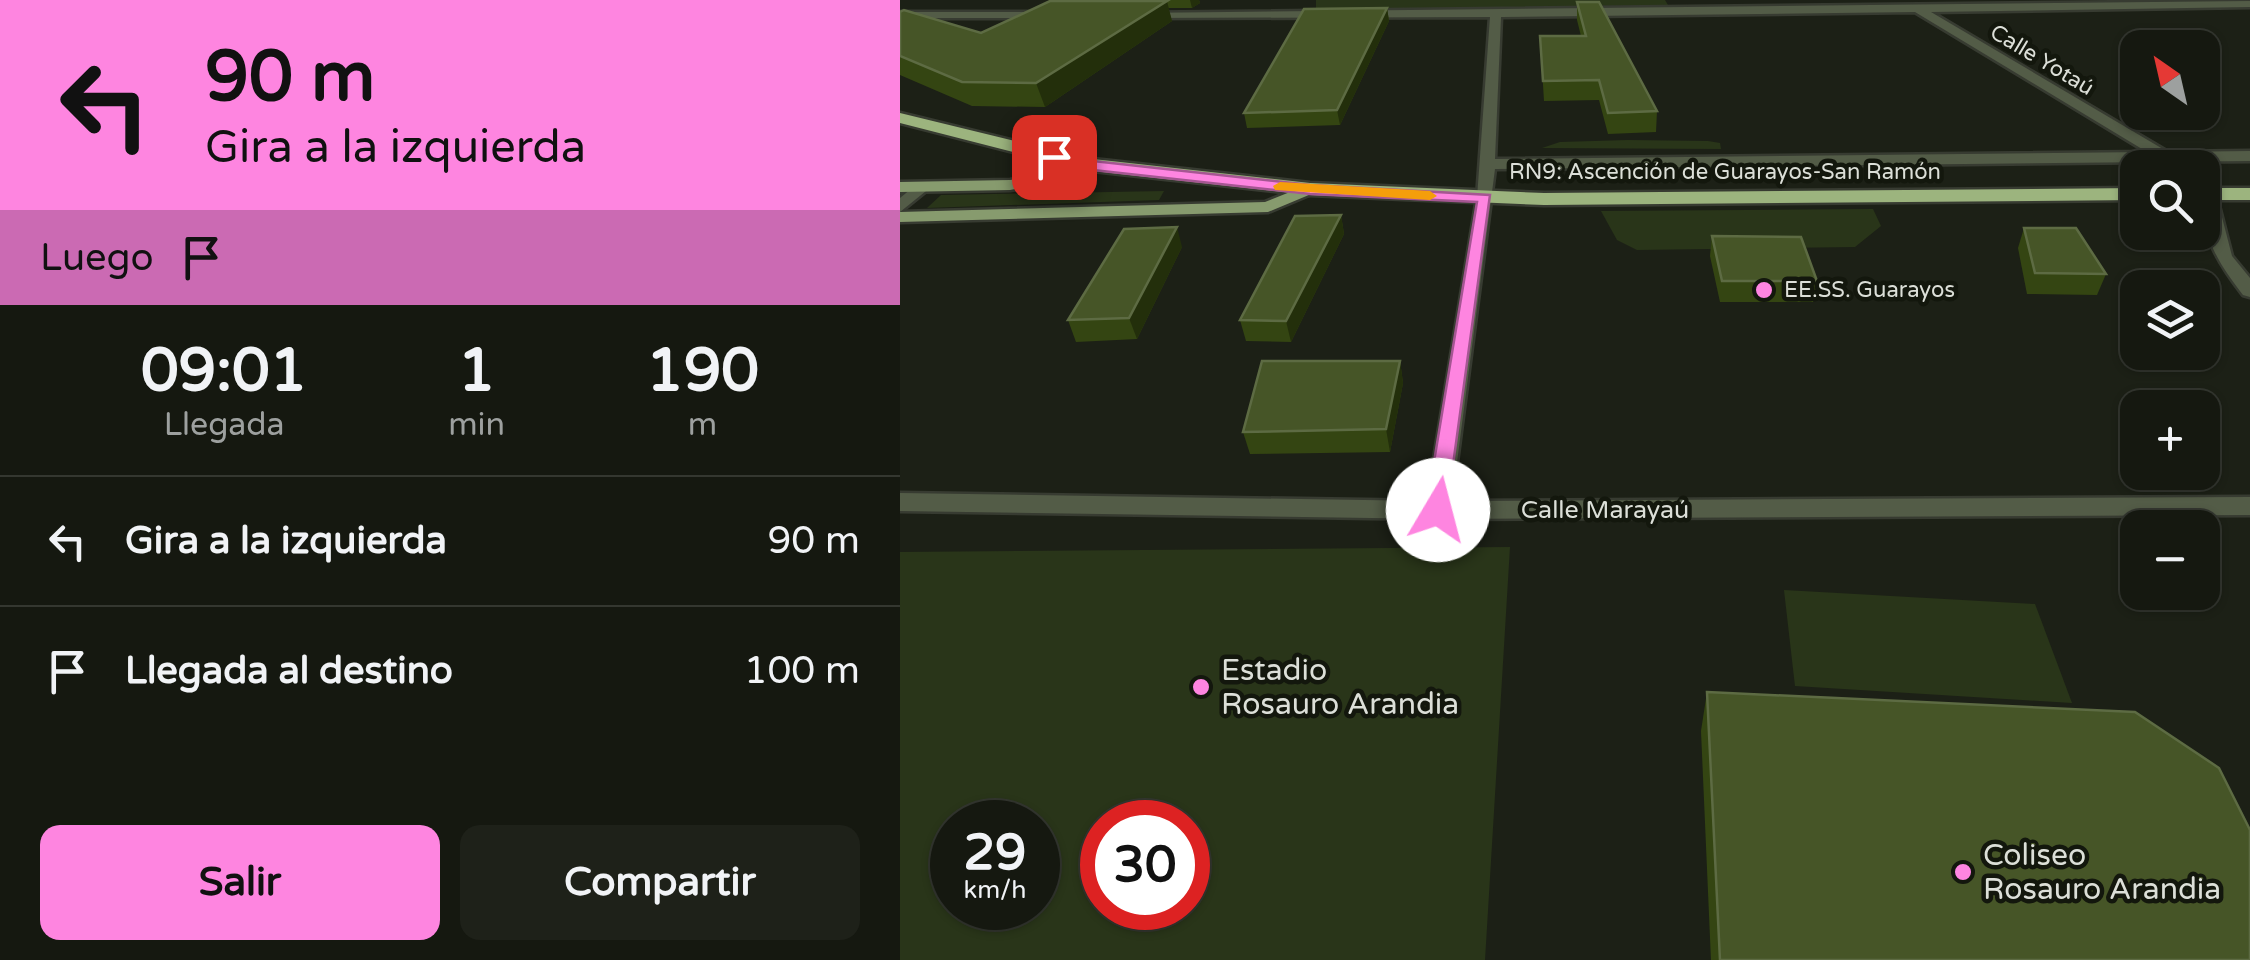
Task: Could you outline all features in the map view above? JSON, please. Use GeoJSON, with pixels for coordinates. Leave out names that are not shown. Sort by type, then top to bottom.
{"type":"FeatureCollection","features":[{"type":"Feature","properties":{"kind":"highway","name":"RN9: Ascención de Guarayos-San Ramón"},"geometry":{"type":"LineString","coordinates":[[900,118],[1084,164],[1310,190],[1485,198],[2120,194]]}},
{"type":"Feature","properties":{"kind":"highway"},"geometry":{"type":"LineString","coordinates":[[2220,193],[2250,194]]}},
{"type":"Feature","properties":{"kind":"main road"},"geometry":{"type":"LineString","coordinates":[[900,187],[1038,181],[1084,164]]}},
{"type":"Feature","properties":{"kind":"main road"},"geometry":{"type":"LineString","coordinates":[[900,217],[1268,207],[1310,190]]}},
{"type":"Feature","properties":{"kind":"street"},"geometry":{"type":"LineString","coordinates":[[1180,15],[1192,0]]}},
{"type":"Feature","properties":{"kind":"street","name":"Calle Yotaú"},"geometry":{"type":"LineString","coordinates":[[1899,0],[2153,150]]}},
{"type":"Feature","properties":{"kind":"street"},"geometry":{"type":"LineString","coordinates":[[1124,15],[2250,4]]}},
{"type":"Feature","properties":{"kind":"street"},"geometry":{"type":"LineString","coordinates":[[1438,510],[1485,198],[1496,14]]}},
{"type":"Feature","properties":{"kind":"street"},"geometry":{"type":"LineString","coordinates":[[900,16],[1068,15]]}},
{"type":"Feature","properties":{"kind":"street"},"geometry":{"type":"LineString","coordinates":[[2220,156],[2250,156]]}},
{"type":"Feature","properties":{"kind":"street"},"geometry":{"type":"LineString","coordinates":[[1487,164],[2120,157]]}},
{"type":"Feature","properties":{"kind":"street"},"geometry":{"type":"LineString","coordinates":[[900,207],[923,187]]}},
{"type":"Feature","properties":{"kind":"street"},"geometry":{"type":"LineString","coordinates":[[2220,247],[2223,257],[2250,291]]}},
{"type":"Feature","properties":{"kind":"street","name":"Calle Marayaú"},"geometry":{"type":"LineString","coordinates":[[900,502],[1438,510],[2250,506]]}},
{"type":"Feature","properties":{"kind":"green space"},"geometry":{"type":"Polygon","coordinates":[[[1316,0],[1665,0],[1668,5],[1316,10],[1316,0]]]}},
{"type":"Feature","properties":{"kind":"green space"},"geometry":{"type":"Polygon","coordinates":[[[1708,141],[1720,143],[1721,149],[1542,148],[1560,142],[1708,141]]]}},
{"type":"Feature","properties":{"kind":"green space"},"geometry":{"type":"Polygon","coordinates":[[[1164,191],[1159,200],[927,208],[941,195],[1164,191]]]}},
{"type":"Feature","properties":{"kind":"green space"},"geometry":{"type":"Polygon","coordinates":[[[1873,209],[1881,226],[1855,247],[1637,250],[1617,240],[1601,211],[1873,209]]]}},
{"type":"Feature","properties":{"kind":"green space","name":"Estadio Rosauro Arandia"},"geometry":{"type":"Polygon","coordinates":[[[1510,547],[1485,960],[900,960],[900,552],[1510,547]]]}},
{"type":"Feature","properties":{"kind":"green space"},"geometry":{"type":"Polygon","coordinates":[[[1784,590],[2035,604],[2072,703],[1795,686],[1784,590]]]}},
{"type":"Feature","properties":{"kind":"building"},"geometry":{"type":"Polygon","coordinates":[[[1050,1],[1167,1],[1036,83],[962,82],[900,56],[900,12],[904,10],[981,33],[1050,1]]]}},
{"type":"Feature","properties":{"kind":"building"},"geometry":{"type":"Polygon","coordinates":[[[1577,2],[1599,2],[1657,111],[1608,113],[1599,80],[1543,81],[1540,36],[1586,36],[1577,2]]]}},
{"type":"Feature","properties":{"kind":"building"},"geometry":{"type":"Polygon","coordinates":[[[1387,8],[1337,110],[1244,113],[1304,9],[1387,8]]]}},
{"type":"Feature","properties":{"kind":"building"},"geometry":{"type":"Polygon","coordinates":[[[1341,215],[1286,321],[1240,320],[1295,216],[1341,215]]]}},
{"type":"Feature","properties":{"kind":"building"},"geometry":{"type":"Polygon","coordinates":[[[1177,227],[1129,318],[1068,320],[1124,229],[1177,227]]]}},
{"type":"Feature","properties":{"kind":"building"},"geometry":{"type":"Polygon","coordinates":[[[2024,228],[2076,228],[2106,274],[2035,273],[2024,228]]]}},
{"type":"Feature","properties":{"kind":"building"},"geometry":{"type":"Polygon","coordinates":[[[1712,236],[1801,237],[1817,281],[1722,281],[1712,236]]]}},
{"type":"Feature","properties":{"kind":"building"},"geometry":{"type":"Polygon","coordinates":[[[1262,361],[1400,361],[1386,429],[1243,432],[1262,361]]]}},
{"type":"Feature","properties":{"kind":"building","name":"Coliseo Rosauro Arandia"},"geometry":{"type":"Polygon","coordinates":[[[1707,692],[2135,712],[2219,768],[2250,830],[2250,960],[1720,960],[1707,692]]]}},
{"type":"Feature","properties":{"kind":"slow traffic"},"geometry":{"type":"LineString","coordinates":[[1280,186],[1430,196]]}},
{"type":"Feature","properties":{"kind":"place","name":"EE.SS. Guarayos"},"geometry":{"type":"Point","coordinates":[1764,290]}},
{"type":"Feature","properties":{"kind":"place","name":"Estadio Rosauro Arandia"},"geometry":{"type":"Point","coordinates":[1201,687]}},
{"type":"Feature","properties":{"kind":"place","name":"Coliseo Rosauro Arandia"},"geometry":{"type":"Point","coordinates":[1963,872]}},
{"type":"Feature","properties":{"kind":"route"},"geometry":{"type":"LineString","coordinates":[[1054,157],[1084,164],[1310,190],[1485,198],[1438,510]]}}]}
